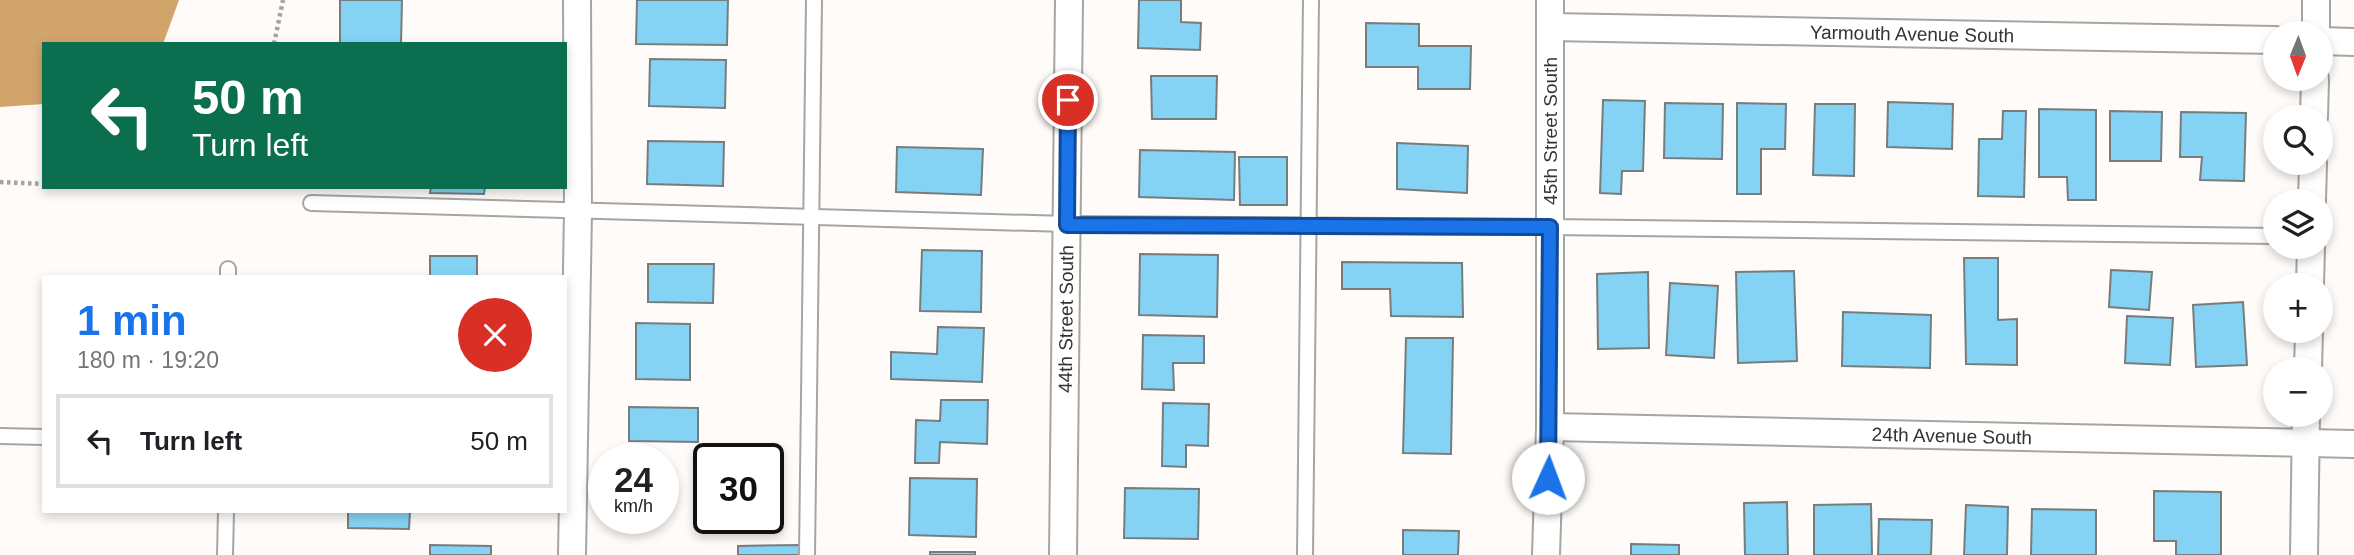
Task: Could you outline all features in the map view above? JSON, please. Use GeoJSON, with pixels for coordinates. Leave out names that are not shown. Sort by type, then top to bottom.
{"type":"FeatureCollection","features":[{"type":"Feature","properties":{"kind":"street"},"geometry":{"type":"LineString","coordinates":[[572,555],[578,212],[578,0]]}},
{"type":"Feature","properties":{"kind":"street","name":"44th Street South"},"geometry":{"type":"LineString","coordinates":[[1063,555],[1069,0]]}},
{"type":"Feature","properties":{"kind":"street","name":"45th Street South"},"geometry":{"type":"LineString","coordinates":[[1546,555],[1550,427],[1550,0]]}},
{"type":"Feature","properties":{"kind":"street"},"geometry":{"type":"LineString","coordinates":[[2316,0],[2316,21]]}},
{"type":"Feature","properties":{"kind":"street","name":"Yarmouth Avenue South"},"geometry":{"type":"LineString","coordinates":[[1550,27],[2263,40]]}},
{"type":"Feature","properties":{"kind":"street"},"geometry":{"type":"LineString","coordinates":[[2333,41],[2354,42]]}},
{"type":"Feature","properties":{"kind":"street","name":"24th Avenue South"},"geometry":{"type":"LineString","coordinates":[[1550,427],[2354,443]]}},
{"type":"Feature","properties":{"kind":"street"},"geometry":{"type":"LineString","coordinates":[[2304,555],[2306,427]]}},
{"type":"Feature","properties":{"kind":"lane"},"geometry":{"type":"LineString","coordinates":[[807,555],[814,0]]}},
{"type":"Feature","properties":{"kind":"lane"},"geometry":{"type":"LineString","coordinates":[[1305,555],[1311,0]]}},
{"type":"Feature","properties":{"kind":"lane"},"geometry":{"type":"LineString","coordinates":[[311,203],[1067,225],[1550,227],[2263,236]]}},
{"type":"Feature","properties":{"kind":"lane"},"geometry":{"type":"LineString","coordinates":[[0,436],[42,437]]}},
{"type":"Feature","properties":{"kind":"lane"},"geometry":{"type":"LineString","coordinates":[[225,555],[226,513]]}},
{"type":"Feature","properties":{"kind":"path"},"geometry":{"type":"LineString","coordinates":[[274,42],[284,0]]}},
{"type":"Feature","properties":{"kind":"path"},"geometry":{"type":"LineString","coordinates":[[0,182],[42,184]]}},
{"type":"Feature","properties":{"kind":"shaded area"},"geometry":{"type":"Polygon","coordinates":[[[0,0],[179,0],[164,42],[42,42],[42,104],[0,107],[0,0]]]}},
{"type":"Feature","properties":{"kind":"building"},"geometry":{"type":"Polygon","coordinates":[[[340,0],[402,0],[401,42],[340,42],[340,0]]]}},
{"type":"Feature","properties":{"kind":"building"},"geometry":{"type":"Polygon","coordinates":[[[637,0],[728,0],[727,45],[636,44],[637,0]]]}},
{"type":"Feature","properties":{"kind":"building"},"geometry":{"type":"Polygon","coordinates":[[[1139,0],[1181,0],[1181,22],[1201,23],[1200,50],[1138,48],[1139,0]]]}},
{"type":"Feature","properties":{"kind":"building"},"geometry":{"type":"Polygon","coordinates":[[[1366,23],[1419,24],[1419,46],[1471,46],[1470,89],[1418,89],[1418,67],[1366,67],[1366,23]]]}},
{"type":"Feature","properties":{"kind":"building"},"geometry":{"type":"Polygon","coordinates":[[[650,59],[726,60],[725,108],[649,106],[650,59]]]}},
{"type":"Feature","properties":{"kind":"building"},"geometry":{"type":"Polygon","coordinates":[[[1151,76],[1217,76],[1216,119],[1152,119],[1151,76]]]}},
{"type":"Feature","properties":{"kind":"building"},"geometry":{"type":"Polygon","coordinates":[[[1603,100],[1645,101],[1643,171],[1622,171],[1621,194],[1600,193],[1603,100]]]}},
{"type":"Feature","properties":{"kind":"building"},"geometry":{"type":"Polygon","coordinates":[[[1888,102],[1953,104],[1952,149],[1887,147],[1888,102]]]}},
{"type":"Feature","properties":{"kind":"building"},"geometry":{"type":"Polygon","coordinates":[[[1665,103],[1723,104],[1722,159],[1664,158],[1665,103]]]}},
{"type":"Feature","properties":{"kind":"building"},"geometry":{"type":"Polygon","coordinates":[[[1737,103],[1786,104],[1785,149],[1761,149],[1761,194],[1737,194],[1737,103]]]}},
{"type":"Feature","properties":{"kind":"building"},"geometry":{"type":"Polygon","coordinates":[[[1815,104],[1855,104],[1854,176],[1813,175],[1815,104]]]}},
{"type":"Feature","properties":{"kind":"building"},"geometry":{"type":"Polygon","coordinates":[[[2039,109],[2096,110],[2096,200],[2068,200],[2067,177],[2039,177],[2039,109]]]}},
{"type":"Feature","properties":{"kind":"building"},"geometry":{"type":"Polygon","coordinates":[[[2003,111],[2026,111],[2024,197],[1978,196],[1979,139],[2002,139],[2003,111]]]}},
{"type":"Feature","properties":{"kind":"building"},"geometry":{"type":"Polygon","coordinates":[[[2110,111],[2162,112],[2161,161],[2110,161],[2110,111]]]}},
{"type":"Feature","properties":{"kind":"building"},"geometry":{"type":"Polygon","coordinates":[[[2181,112],[2246,113],[2244,181],[2200,180],[2202,157],[2180,157],[2181,112]]]}},
{"type":"Feature","properties":{"kind":"building"},"geometry":{"type":"Polygon","coordinates":[[[648,141],[724,142],[723,186],[647,184],[648,141]]]}},
{"type":"Feature","properties":{"kind":"building"},"geometry":{"type":"Polygon","coordinates":[[[1397,143],[1468,146],[1467,193],[1397,189],[1397,143]]]}},
{"type":"Feature","properties":{"kind":"building"},"geometry":{"type":"Polygon","coordinates":[[[897,147],[983,149],[981,195],[896,192],[897,147]]]}},
{"type":"Feature","properties":{"kind":"building"},"geometry":{"type":"Polygon","coordinates":[[[1140,150],[1235,152],[1234,200],[1139,197],[1140,150]]]}},
{"type":"Feature","properties":{"kind":"building"},"geometry":{"type":"Polygon","coordinates":[[[1239,157],[1287,157],[1287,205],[1240,205],[1239,157]]]}},
{"type":"Feature","properties":{"kind":"building"},"geometry":{"type":"Polygon","coordinates":[[[431,189],[485,189],[484,194],[430,193],[431,189]]]}},
{"type":"Feature","properties":{"kind":"building"},"geometry":{"type":"Polygon","coordinates":[[[922,250],[982,251],[981,312],[920,311],[922,250]]]}},
{"type":"Feature","properties":{"kind":"building"},"geometry":{"type":"Polygon","coordinates":[[[1140,254],[1218,255],[1217,317],[1139,315],[1140,254]]]}},
{"type":"Feature","properties":{"kind":"building"},"geometry":{"type":"Polygon","coordinates":[[[430,256],[477,256],[477,275],[430,275],[430,256]]]}},
{"type":"Feature","properties":{"kind":"building"},"geometry":{"type":"Polygon","coordinates":[[[1964,258],[1998,258],[1998,320],[2017,319],[2017,365],[1966,364],[1964,258]]]}},
{"type":"Feature","properties":{"kind":"building"},"geometry":{"type":"Polygon","coordinates":[[[1342,262],[1462,263],[1463,317],[1391,316],[1390,289],[1342,289],[1342,262]]]}},
{"type":"Feature","properties":{"kind":"building"},"geometry":{"type":"Polygon","coordinates":[[[648,264],[714,264],[713,303],[648,302],[648,264]]]}},
{"type":"Feature","properties":{"kind":"building"},"geometry":{"type":"Polygon","coordinates":[[[2111,270],[2152,272],[2149,310],[2109,307],[2111,270]]]}},
{"type":"Feature","properties":{"kind":"building"},"geometry":{"type":"Polygon","coordinates":[[[1794,271],[1797,361],[1738,363],[1736,272],[1794,271]]]}},
{"type":"Feature","properties":{"kind":"building"},"geometry":{"type":"Polygon","coordinates":[[[1648,272],[1649,348],[1598,349],[1597,274],[1648,272]]]}},
{"type":"Feature","properties":{"kind":"building"},"geometry":{"type":"Polygon","coordinates":[[[1670,283],[1718,286],[1714,358],[1666,355],[1670,283]]]}},
{"type":"Feature","properties":{"kind":"building"},"geometry":{"type":"Polygon","coordinates":[[[2243,302],[2247,365],[2196,367],[2193,305],[2243,302]]]}},
{"type":"Feature","properties":{"kind":"building"},"geometry":{"type":"Polygon","coordinates":[[[1843,312],[1931,315],[1930,368],[1842,366],[1843,312]]]}},
{"type":"Feature","properties":{"kind":"building"},"geometry":{"type":"Polygon","coordinates":[[[2127,316],[2173,318],[2170,365],[2125,363],[2127,316]]]}},
{"type":"Feature","properties":{"kind":"building"},"geometry":{"type":"Polygon","coordinates":[[[636,323],[690,324],[690,380],[636,379],[636,323]]]}},
{"type":"Feature","properties":{"kind":"building"},"geometry":{"type":"Polygon","coordinates":[[[938,327],[984,328],[982,382],[891,379],[891,352],[937,354],[938,327]]]}},
{"type":"Feature","properties":{"kind":"building"},"geometry":{"type":"Polygon","coordinates":[[[1143,335],[1204,336],[1204,363],[1173,363],[1174,390],[1142,389],[1143,335]]]}},
{"type":"Feature","properties":{"kind":"building"},"geometry":{"type":"Polygon","coordinates":[[[1406,338],[1453,338],[1451,454],[1403,453],[1406,338]]]}},
{"type":"Feature","properties":{"kind":"building"},"geometry":{"type":"Polygon","coordinates":[[[941,400],[988,400],[987,444],[940,442],[939,463],[915,463],[916,420],[940,421],[941,400]]]}},
{"type":"Feature","properties":{"kind":"building"},"geometry":{"type":"Polygon","coordinates":[[[1163,403],[1209,404],[1208,446],[1186,445],[1186,467],[1162,466],[1163,403]]]}},
{"type":"Feature","properties":{"kind":"building"},"geometry":{"type":"Polygon","coordinates":[[[629,407],[698,408],[698,442],[629,441],[629,407]]]}},
{"type":"Feature","properties":{"kind":"building"},"geometry":{"type":"Polygon","coordinates":[[[910,478],[977,479],[976,537],[909,535],[910,478]]]}},
{"type":"Feature","properties":{"kind":"building"},"geometry":{"type":"Polygon","coordinates":[[[1125,488],[1199,489],[1198,539],[1124,538],[1125,488]]]}},
{"type":"Feature","properties":{"kind":"building"},"geometry":{"type":"Polygon","coordinates":[[[2154,491],[2221,492],[2221,555],[2176,555],[2176,541],[2154,541],[2154,491]]]}},
{"type":"Feature","properties":{"kind":"building"},"geometry":{"type":"Polygon","coordinates":[[[1787,502],[1788,555],[1745,555],[1744,503],[1787,502]]]}},
{"type":"Feature","properties":{"kind":"building"},"geometry":{"type":"Polygon","coordinates":[[[1871,504],[1872,555],[1814,555],[1814,505],[1871,504]]]}},
{"type":"Feature","properties":{"kind":"building"},"geometry":{"type":"Polygon","coordinates":[[[1966,505],[2008,507],[2007,555],[1964,555],[1966,505]]]}},
{"type":"Feature","properties":{"kind":"building"},"geometry":{"type":"Polygon","coordinates":[[[2032,509],[2096,510],[2096,555],[2031,555],[2032,509]]]}},
{"type":"Feature","properties":{"kind":"building"},"geometry":{"type":"Polygon","coordinates":[[[348,513],[410,513],[409,529],[348,528],[348,513]]]}},
{"type":"Feature","properties":{"kind":"building"},"geometry":{"type":"Polygon","coordinates":[[[1879,519],[1932,520],[1931,555],[1878,555],[1879,519]]]}},
{"type":"Feature","properties":{"kind":"building"},"geometry":{"type":"Polygon","coordinates":[[[1403,530],[1459,531],[1458,555],[1403,555],[1403,530]]]}},
{"type":"Feature","properties":{"kind":"building"},"geometry":{"type":"Polygon","coordinates":[[[1631,544],[1679,545],[1679,555],[1631,555],[1631,544]]]}},
{"type":"Feature","properties":{"kind":"building"},"geometry":{"type":"Polygon","coordinates":[[[430,545],[491,546],[491,555],[430,555],[430,545]]]}},
{"type":"Feature","properties":{"kind":"building"},"geometry":{"type":"Polygon","coordinates":[[[800,545],[800,555],[738,555],[738,546],[800,545]]]}},
{"type":"Feature","properties":{"kind":"building"},"geometry":{"type":"Polygon","coordinates":[[[930,552],[975,552],[975,555],[930,555],[930,552]]]}},
{"type":"Feature","properties":{"kind":"route"},"geometry":{"type":"LineString","coordinates":[[1068,100],[1067,225],[1550,227],[1548,478]]}}]}
